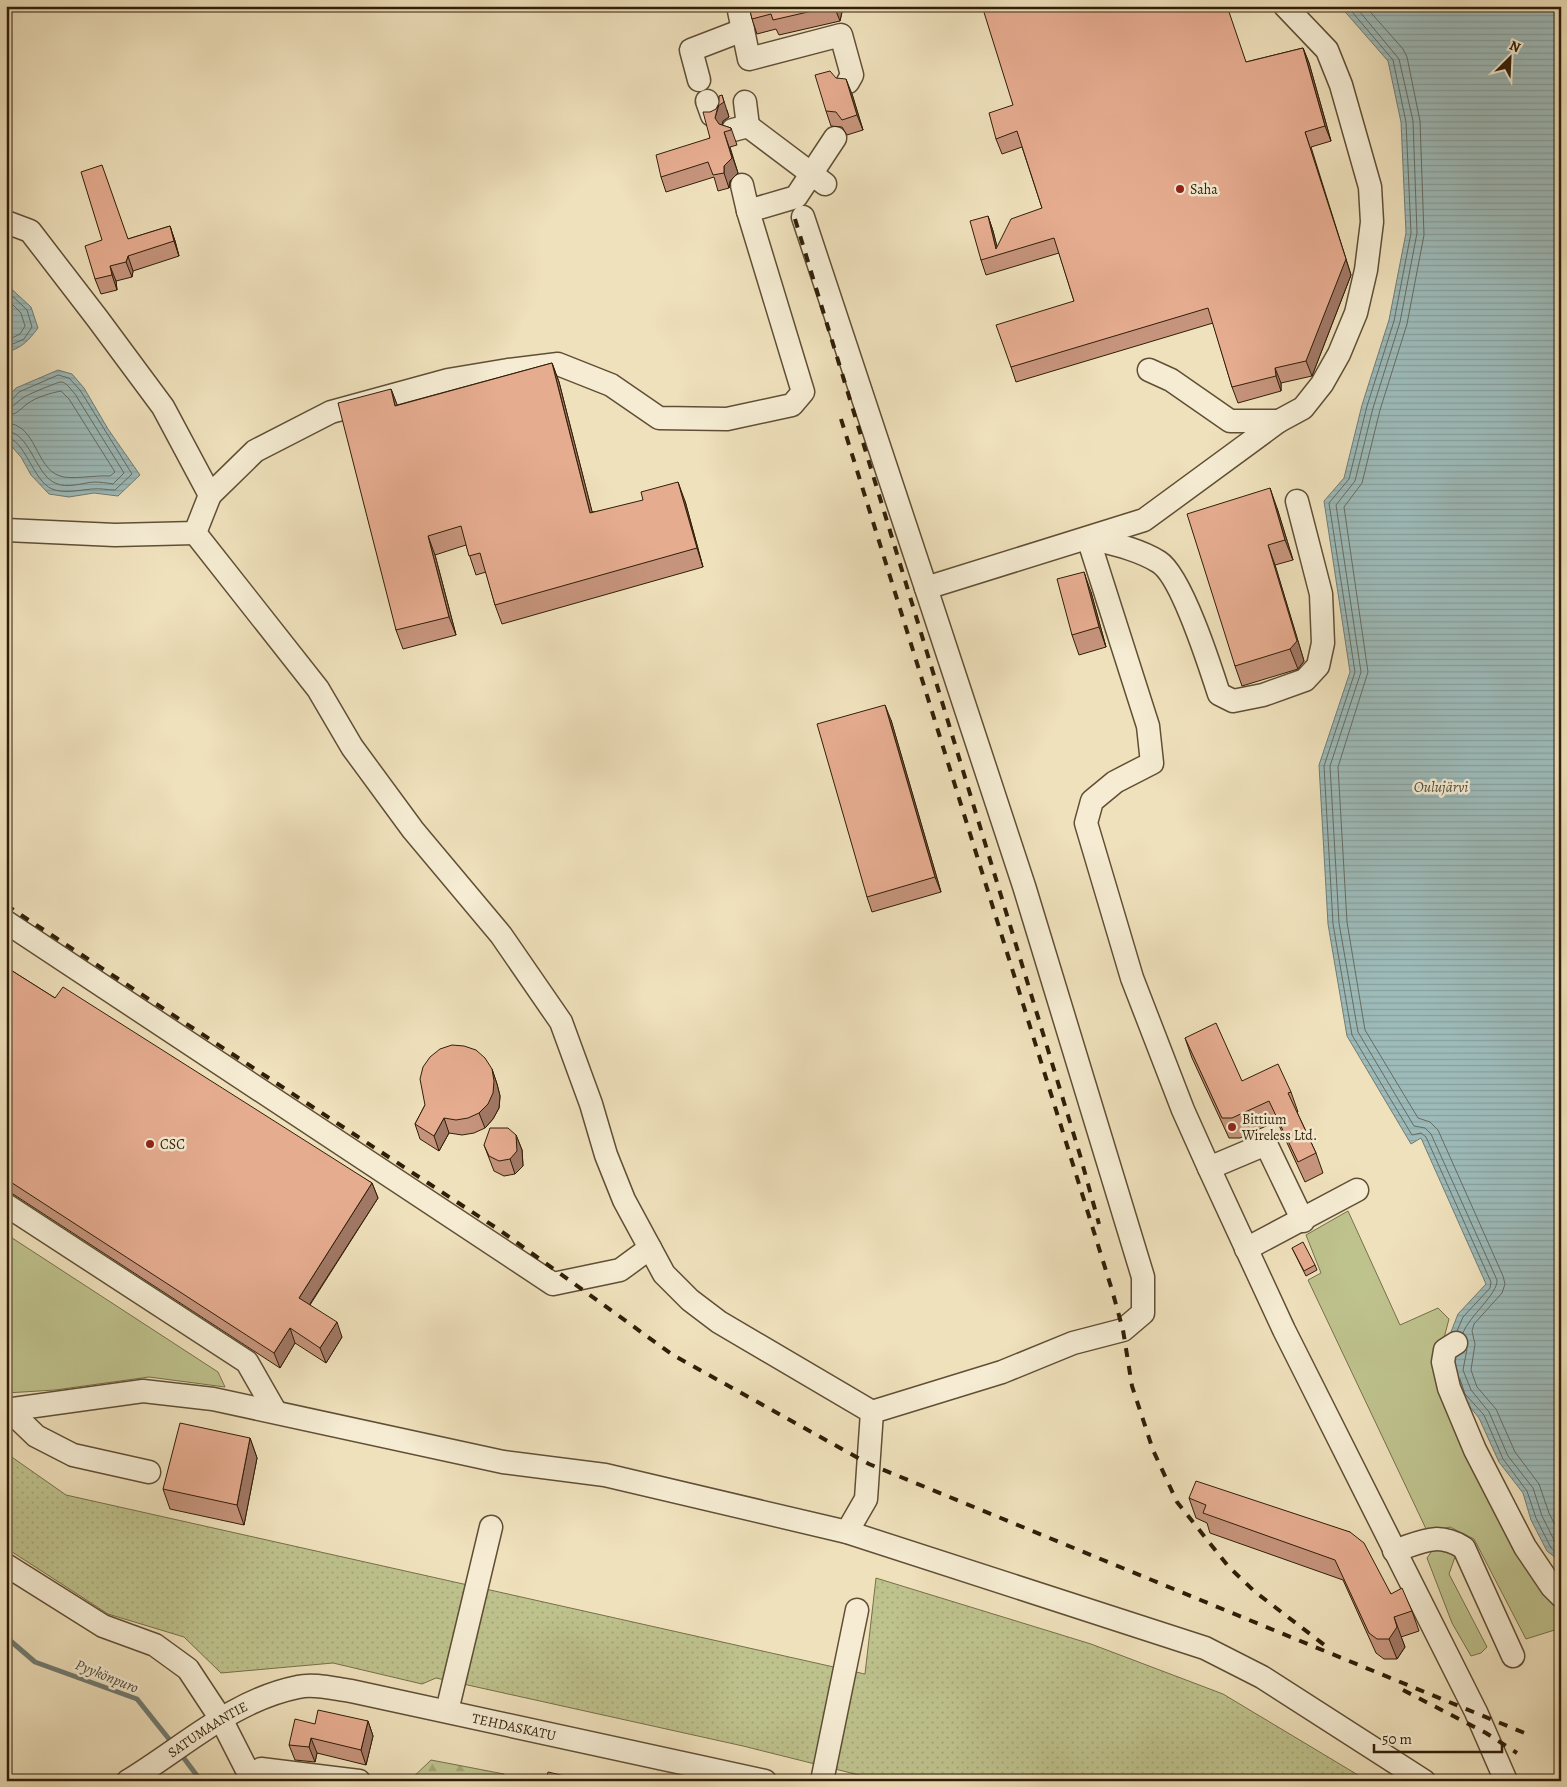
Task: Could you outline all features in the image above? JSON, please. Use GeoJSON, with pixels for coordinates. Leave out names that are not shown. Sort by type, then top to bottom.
{"type":"FeatureCollection","features":[{"type":"Feature","properties":{"kind":"street"},"geometry":{"type":"LineString","coordinates":[[738,6],[749,59],[841,35],[852,75],[848,82]]}},
{"type":"Feature","properties":{"kind":"street"},"geometry":{"type":"LineString","coordinates":[[926,588],[1144,520],[1279,421],[1303,408],[1322,384],[1356,313],[1366,270],[1372,222],[1370,186],[1341,85],[1326,50],[1285,6]]}},
{"type":"Feature","properties":{"kind":"street"},"geometry":{"type":"LineString","coordinates":[[706,99],[691,50],[743,30]]}},
{"type":"Feature","properties":{"kind":"street"},"geometry":{"type":"LineString","coordinates":[[745,102],[740,128],[818,179]]}},
{"type":"Feature","properties":{"kind":"street"},"geometry":{"type":"LineString","coordinates":[[748,211],[796,197],[818,179],[835,138]]}},
{"type":"Feature","properties":{"kind":"street"},"geometry":{"type":"LineString","coordinates":[[194,533],[210,495],[255,451],[332,412],[448,380],[558,364],[611,385],[659,418],[727,419],[792,405],[803,392],[748,211],[742,185]]}},
{"type":"Feature","properties":{"kind":"street"},"geometry":{"type":"LineString","coordinates":[[194,533],[318,689],[352,747],[412,830],[501,935],[561,1022],[591,1104],[606,1154],[624,1200],[664,1274],[690,1300],[719,1322],[872,1412],[1002,1372],[1073,1343],[1122,1330],[1143,1313],[1143,1277],[1024,886],[803,217]]}},
{"type":"Feature","properties":{"kind":"street"},"geometry":{"type":"LineString","coordinates":[[6,222],[30,231],[92,311],[163,407],[210,495]]}},
{"type":"Feature","properties":{"kind":"street"},"geometry":{"type":"LineString","coordinates":[[1149,370],[1171,380],[1230,421],[1279,421]]}},
{"type":"Feature","properties":{"kind":"street"},"geometry":{"type":"LineString","coordinates":[[1088,538],[1125,546],[1160,562],[1176,581],[1219,694],[1233,701],[1263,695],[1305,680],[1318,666],[1323,643],[1321,594],[1297,502]]}},
{"type":"Feature","properties":{"kind":"street"},"geometry":{"type":"LineString","coordinates":[[6,530],[115,535],[194,533]]}},
{"type":"Feature","properties":{"kind":"street"},"geometry":{"type":"LineString","coordinates":[[1088,538],[1148,726],[1152,763],[1115,782],[1092,801],[1086,823],[1132,978],[1183,1110],[1246,1249],[1284,1330],[1476,1712],[1506,1781]]}},
{"type":"Feature","properties":{"kind":"street"},"geometry":{"type":"LineString","coordinates":[[6,922],[553,1284],[620,1270],[650,1248]]}},
{"type":"Feature","properties":{"kind":"street"},"geometry":{"type":"LineString","coordinates":[[1209,1168],[1266,1144],[1303,1221]]}},
{"type":"Feature","properties":{"kind":"street"},"geometry":{"type":"LineString","coordinates":[[1246,1249],[1303,1221],[1357,1190]]}},
{"type":"Feature","properties":{"kind":"street"},"geometry":{"type":"LineString","coordinates":[[6,1205],[247,1362],[275,1411]]}},
{"type":"Feature","properties":{"kind":"street"},"geometry":{"type":"LineString","coordinates":[[1456,1343],[1445,1350],[1442,1362],[1449,1388],[1474,1450],[1525,1547],[1552,1587],[1561,1596]]}},
{"type":"Feature","properties":{"kind":"street"},"geometry":{"type":"LineString","coordinates":[[7,1410],[143,1391],[213,1399],[503,1462],[605,1475],[847,1532],[1205,1648],[1262,1677],[1424,1781]]}},
{"type":"Feature","properties":{"kind":"street"},"geometry":{"type":"LineString","coordinates":[[7,1410],[36,1436],[73,1455],[150,1472]]}},
{"type":"Feature","properties":{"kind":"street"},"geometry":{"type":"LineString","coordinates":[[847,1532],[866,1499],[872,1412]]}},
{"type":"Feature","properties":{"kind":"street"},"geometry":{"type":"LineString","coordinates":[[447,1711],[491,1527]]}},
{"type":"Feature","properties":{"kind":"street"},"geometry":{"type":"LineString","coordinates":[[1394,1551],[1431,1539],[1451,1540],[1464,1548],[1513,1656]]}},
{"type":"Feature","properties":{"kind":"street"},"geometry":{"type":"LineString","coordinates":[[6,1565],[103,1626],[155,1645],[188,1669],[221,1719],[249,1774],[359,1781]]}},
{"type":"Feature","properties":{"kind":"street"},"geometry":{"type":"LineString","coordinates":[[822,1781],[857,1610]]}},
{"type":"Feature","properties":{"kind":"street","name":"TEHDASKATU"},"geometry":{"type":"LineString","coordinates":[[263,1698],[300,1686],[351,1690],[765,1781]]}},
{"type":"Feature","properties":{"kind":"street","name":"SATUMAANTIE"},"geometry":{"type":"LineString","coordinates":[[128,1781],[221,1719],[263,1698]]}},
{"type":"Feature","properties":{"kind":"green space"},"geometry":{"type":"Polygon","coordinates":[[[1348,1211],[1400,1325],[1438,1308],[1449,1319],[1444,1338],[1448,1358],[1434,1373],[1456,1435],[1529,1567],[1561,1601],[1561,1628],[1526,1639],[1474,1539],[1450,1527],[1428,1533],[1308,1280],[1321,1273],[1306,1235],[1348,1211]]]}},
{"type":"Feature","properties":{"kind":"green space"},"geometry":{"type":"Polygon","coordinates":[[[6,1234],[218,1372],[225,1387],[149,1377],[55,1390],[6,1393],[6,1234]]]}},
{"type":"Feature","properties":{"kind":"green space"},"geometry":{"type":"Polygon","coordinates":[[[6,1453],[66,1495],[865,1674],[876,1578],[1091,1644],[1223,1694],[1368,1781],[883,1781],[743,1746],[436,1678],[422,1684],[333,1663],[221,1673],[184,1637],[108,1614],[6,1548],[6,1453]]]}},
{"type":"Feature","properties":{"kind":"green space"},"geometry":{"type":"Polygon","coordinates":[[[1449,1547],[1455,1557],[1449,1574],[1487,1647],[1481,1653],[1471,1656],[1452,1623],[1427,1558],[1434,1548],[1449,1547]]]}},
{"type":"Feature","properties":{"kind":"green space"},"geometry":{"type":"Polygon","coordinates":[[[431,1760],[504,1774],[502,1781],[409,1781],[431,1760]]]}},
{"type":"Feature","properties":{"kind":"water","name":"Oulujärvi"},"geometry":{"type":"Polygon","coordinates":[[[1340,6],[1561,6],[1561,1562],[1547,1551],[1531,1520],[1523,1493],[1499,1462],[1479,1418],[1461,1396],[1449,1337],[1458,1314],[1486,1284],[1421,1138],[1411,1144],[1347,1036],[1328,924],[1319,765],[1350,672],[1324,501],[1344,478],[1362,405],[1389,320],[1406,233],[1401,122],[1388,61],[1340,6]]]}},
{"type":"Feature","properties":{"kind":"water"},"geometry":{"type":"Polygon","coordinates":[[[6,284],[31,307],[38,328],[16,349],[6,352],[6,284]]]}},
{"type":"Feature","properties":{"kind":"water"},"geometry":{"type":"Polygon","coordinates":[[[58,370],[72,374],[84,388],[108,429],[140,475],[118,496],[94,493],[69,497],[49,494],[31,475],[21,457],[6,440],[6,399],[16,388],[58,370]]]}},
{"type":"Feature","properties":{"kind":"building"},"geometry":{"type":"Polygon","coordinates":[[[749,6],[834,6],[773,20],[771,14],[752,19],[749,6]]]}},
{"type":"Feature","properties":{"kind":"building","name":"Saha"},"geometry":{"type":"Polygon","coordinates":[[[982,6],[1227,6],[1246,62],[1303,48],[1325,126],[1305,132],[1346,259],[1306,361],[1275,368],[1276,376],[1232,387],[1208,308],[1011,367],[996,325],[1074,301],[1054,238],[981,260],[970,221],[988,216],[996,249],[1011,219],[1042,208],[1017,131],[996,139],[989,113],[1013,105],[982,6]]]}},
{"type":"Feature","properties":{"kind":"building"},"geometry":{"type":"Polygon","coordinates":[[[830,71],[836,78],[846,79],[857,115],[842,120],[836,112],[826,111],[815,75],[830,71]]]}},
{"type":"Feature","properties":{"kind":"building"},"geometry":{"type":"Polygon","coordinates":[[[722,95],[724,102],[718,106],[715,118],[719,124],[731,128],[731,130],[724,132],[732,158],[724,166],[724,173],[713,175],[708,162],[661,177],[656,155],[710,138],[703,112],[710,112],[716,109],[719,103],[719,96],[722,95]]]}},
{"type":"Feature","properties":{"kind":"building"},"geometry":{"type":"Polygon","coordinates":[[[102,165],[128,239],[170,226],[174,241],[128,256],[126,262],[110,266],[112,275],[95,279],[85,246],[102,240],[81,172],[102,165]]]}},
{"type":"Feature","properties":{"kind":"building"},"geometry":{"type":"Polygon","coordinates":[[[552,363],[590,513],[643,500],[641,492],[678,482],[697,548],[495,605],[480,553],[469,556],[461,526],[428,536],[449,617],[396,630],[338,403],[391,389],[395,406],[552,363]]]}},
{"type":"Feature","properties":{"kind":"building"},"geometry":{"type":"Polygon","coordinates":[[[1270,488],[1285,540],[1268,545],[1297,641],[1290,649],[1235,666],[1187,514],[1270,488]]]}},
{"type":"Feature","properties":{"kind":"building"},"geometry":{"type":"Polygon","coordinates":[[[1084,572],[1099,627],[1072,635],[1057,579],[1084,572]]]}},
{"type":"Feature","properties":{"kind":"building"},"geometry":{"type":"Polygon","coordinates":[[[885,705],[935,877],[867,897],[817,724],[885,705]]]}},
{"type":"Feature","properties":{"kind":"building","name":"CSC"},"geometry":{"type":"Polygon","coordinates":[[[6,967],[55,998],[63,987],[372,1183],[299,1298],[337,1322],[320,1348],[290,1328],[274,1353],[6,1179],[6,967]]]}},
{"type":"Feature","properties":{"kind":"building"},"geometry":{"type":"Polygon","coordinates":[[[1216,1023],[1242,1081],[1278,1064],[1291,1092],[1288,1093],[1316,1153],[1298,1162],[1269,1101],[1232,1118],[1222,1118],[1185,1038],[1216,1023]]]}},
{"type":"Feature","properties":{"kind":"building"},"geometry":{"type":"Polygon","coordinates":[[[452,1045],[476,1050],[485,1058],[492,1069],[493,1093],[488,1104],[479,1113],[468,1118],[456,1120],[444,1118],[434,1136],[415,1124],[425,1105],[420,1079],[423,1067],[430,1057],[440,1049],[452,1045]]]}},
{"type":"Feature","properties":{"kind":"building"},"geometry":{"type":"Polygon","coordinates":[[[490,1128],[508,1128],[516,1135],[517,1151],[510,1159],[499,1161],[489,1156],[484,1145],[490,1128]]]}},
{"type":"Feature","properties":{"kind":"building"},"geometry":{"type":"Polygon","coordinates":[[[1303,1242],[1315,1265],[1304,1271],[1292,1248],[1303,1242]]]}},
{"type":"Feature","properties":{"kind":"building"},"geometry":{"type":"Polygon","coordinates":[[[180,1423],[250,1438],[237,1505],[163,1489],[180,1423]]]}},
{"type":"Feature","properties":{"kind":"building"},"geometry":{"type":"Polygon","coordinates":[[[1196,1481],[1350,1532],[1364,1543],[1391,1594],[1402,1588],[1412,1611],[1394,1617],[1397,1627],[1389,1639],[1377,1639],[1369,1633],[1335,1560],[1203,1513],[1206,1505],[1189,1498],[1196,1481]]]}},
{"type":"Feature","properties":{"kind":"building"},"geometry":{"type":"Polygon","coordinates":[[[318,1710],[368,1721],[361,1750],[311,1738],[309,1747],[289,1745],[295,1719],[315,1724],[318,1710]]]}},
{"type":"Feature","properties":{"kind":"building"},"geometry":{"type":"Polygon","coordinates":[[[548,1772],[578,1779],[577,1781],[546,1781],[548,1772]]]}},
{"type":"Feature","properties":{"kind":"waterway","name":"Pyykönpuro"},"geometry":{"type":"LineString","coordinates":[[6,1637],[35,1662],[137,1699],[173,1744]]}},
{"type":"Feature","properties":{"kind":"waterway","name":"Pyykönpuro"},"geometry":{"type":"LineString","coordinates":[[180,1753],[201,1781]]}},
{"type":"Feature","properties":{"kind":"railway"},"geometry":{"type":"LineString","coordinates":[[795,219],[1080,1155],[1099,1224]]}},
{"type":"Feature","properties":{"kind":"railway"},"geometry":{"type":"LineString","coordinates":[[841,419],[1112,1290],[1123,1330],[1132,1386],[1153,1450],[1177,1502],[1228,1566],[1254,1591],[1327,1647]]}},
{"type":"Feature","properties":{"kind":"railway"},"geometry":{"type":"LineString","coordinates":[[6,905],[501,1231],[673,1355],[869,1464],[1527,1734]]}},
{"type":"Feature","properties":{"kind":"railway"},"geometry":{"type":"LineString","coordinates":[[1403,1690],[1486,1733],[1517,1753]]}},
{"type":"Feature","properties":{"kind":"place","name":"Saha"},"geometry":{"type":"Point","coordinates":[1180,189]}},
{"type":"Feature","properties":{"kind":"place","name":"Bittium Wireless Ltd."},"geometry":{"type":"Point","coordinates":[1232,1127]}},
{"type":"Feature","properties":{"kind":"place","name":"CSC"},"geometry":{"type":"Point","coordinates":[150,1144]}}]}
